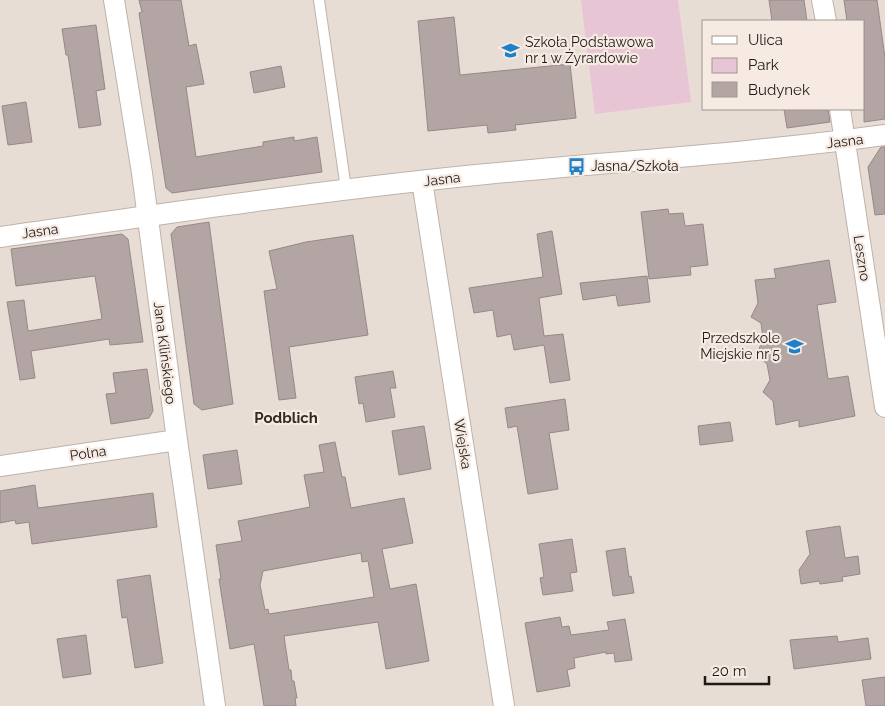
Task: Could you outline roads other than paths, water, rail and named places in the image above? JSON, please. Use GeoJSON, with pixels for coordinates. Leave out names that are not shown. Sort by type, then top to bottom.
{"type":"FeatureCollection","features":[{"type":"Feature","properties":{"kind":"street","name":"Jana Kilińskiego"},"geometry":{"type":"LineString","coordinates":[[114,0],[148,216],[177,440],[215,706]]}},
{"type":"Feature","properties":{"kind":"street"},"geometry":{"type":"LineString","coordinates":[[822,0],[826,20]]}},
{"type":"Feature","properties":{"kind":"street","name":"Leszno"},"geometry":{"type":"LineString","coordinates":[[840,110],[885,407]]}},
{"type":"Feature","properties":{"kind":"street","name":"Jasna"},"geometry":{"type":"LineString","coordinates":[[0,237],[422,181],[844,141],[885,135]]}},
{"type":"Feature","properties":{"kind":"street","name":"Wiejska"},"geometry":{"type":"LineString","coordinates":[[422,181],[504,706]]}},
{"type":"Feature","properties":{"kind":"street","name":"Polna"},"geometry":{"type":"LineString","coordinates":[[0,466],[177,440]]}},
{"type":"Feature","properties":{"kind":"lane"},"geometry":{"type":"LineString","coordinates":[[319,0],[346,190]]}},
{"type":"Feature","properties":{"kind":"place","name":"Szkoła Podstawowa nr 1 w Żyrardowie"},"geometry":{"type":"Point","coordinates":[511,50]}},
{"type":"Feature","properties":{"kind":"place","name":"Jasna/Szkoła"},"geometry":{"type":"Point","coordinates":[577,166]}},
{"type":"Feature","properties":{"kind":"place","name":"Przedszkole Miejskie nr 5"},"geometry":{"type":"Point","coordinates":[794,346]}},
{"type":"Feature","properties":{"kind":"district","name":"Podblich"},"geometry":{"type":"Point","coordinates":[286,418]}}]}
